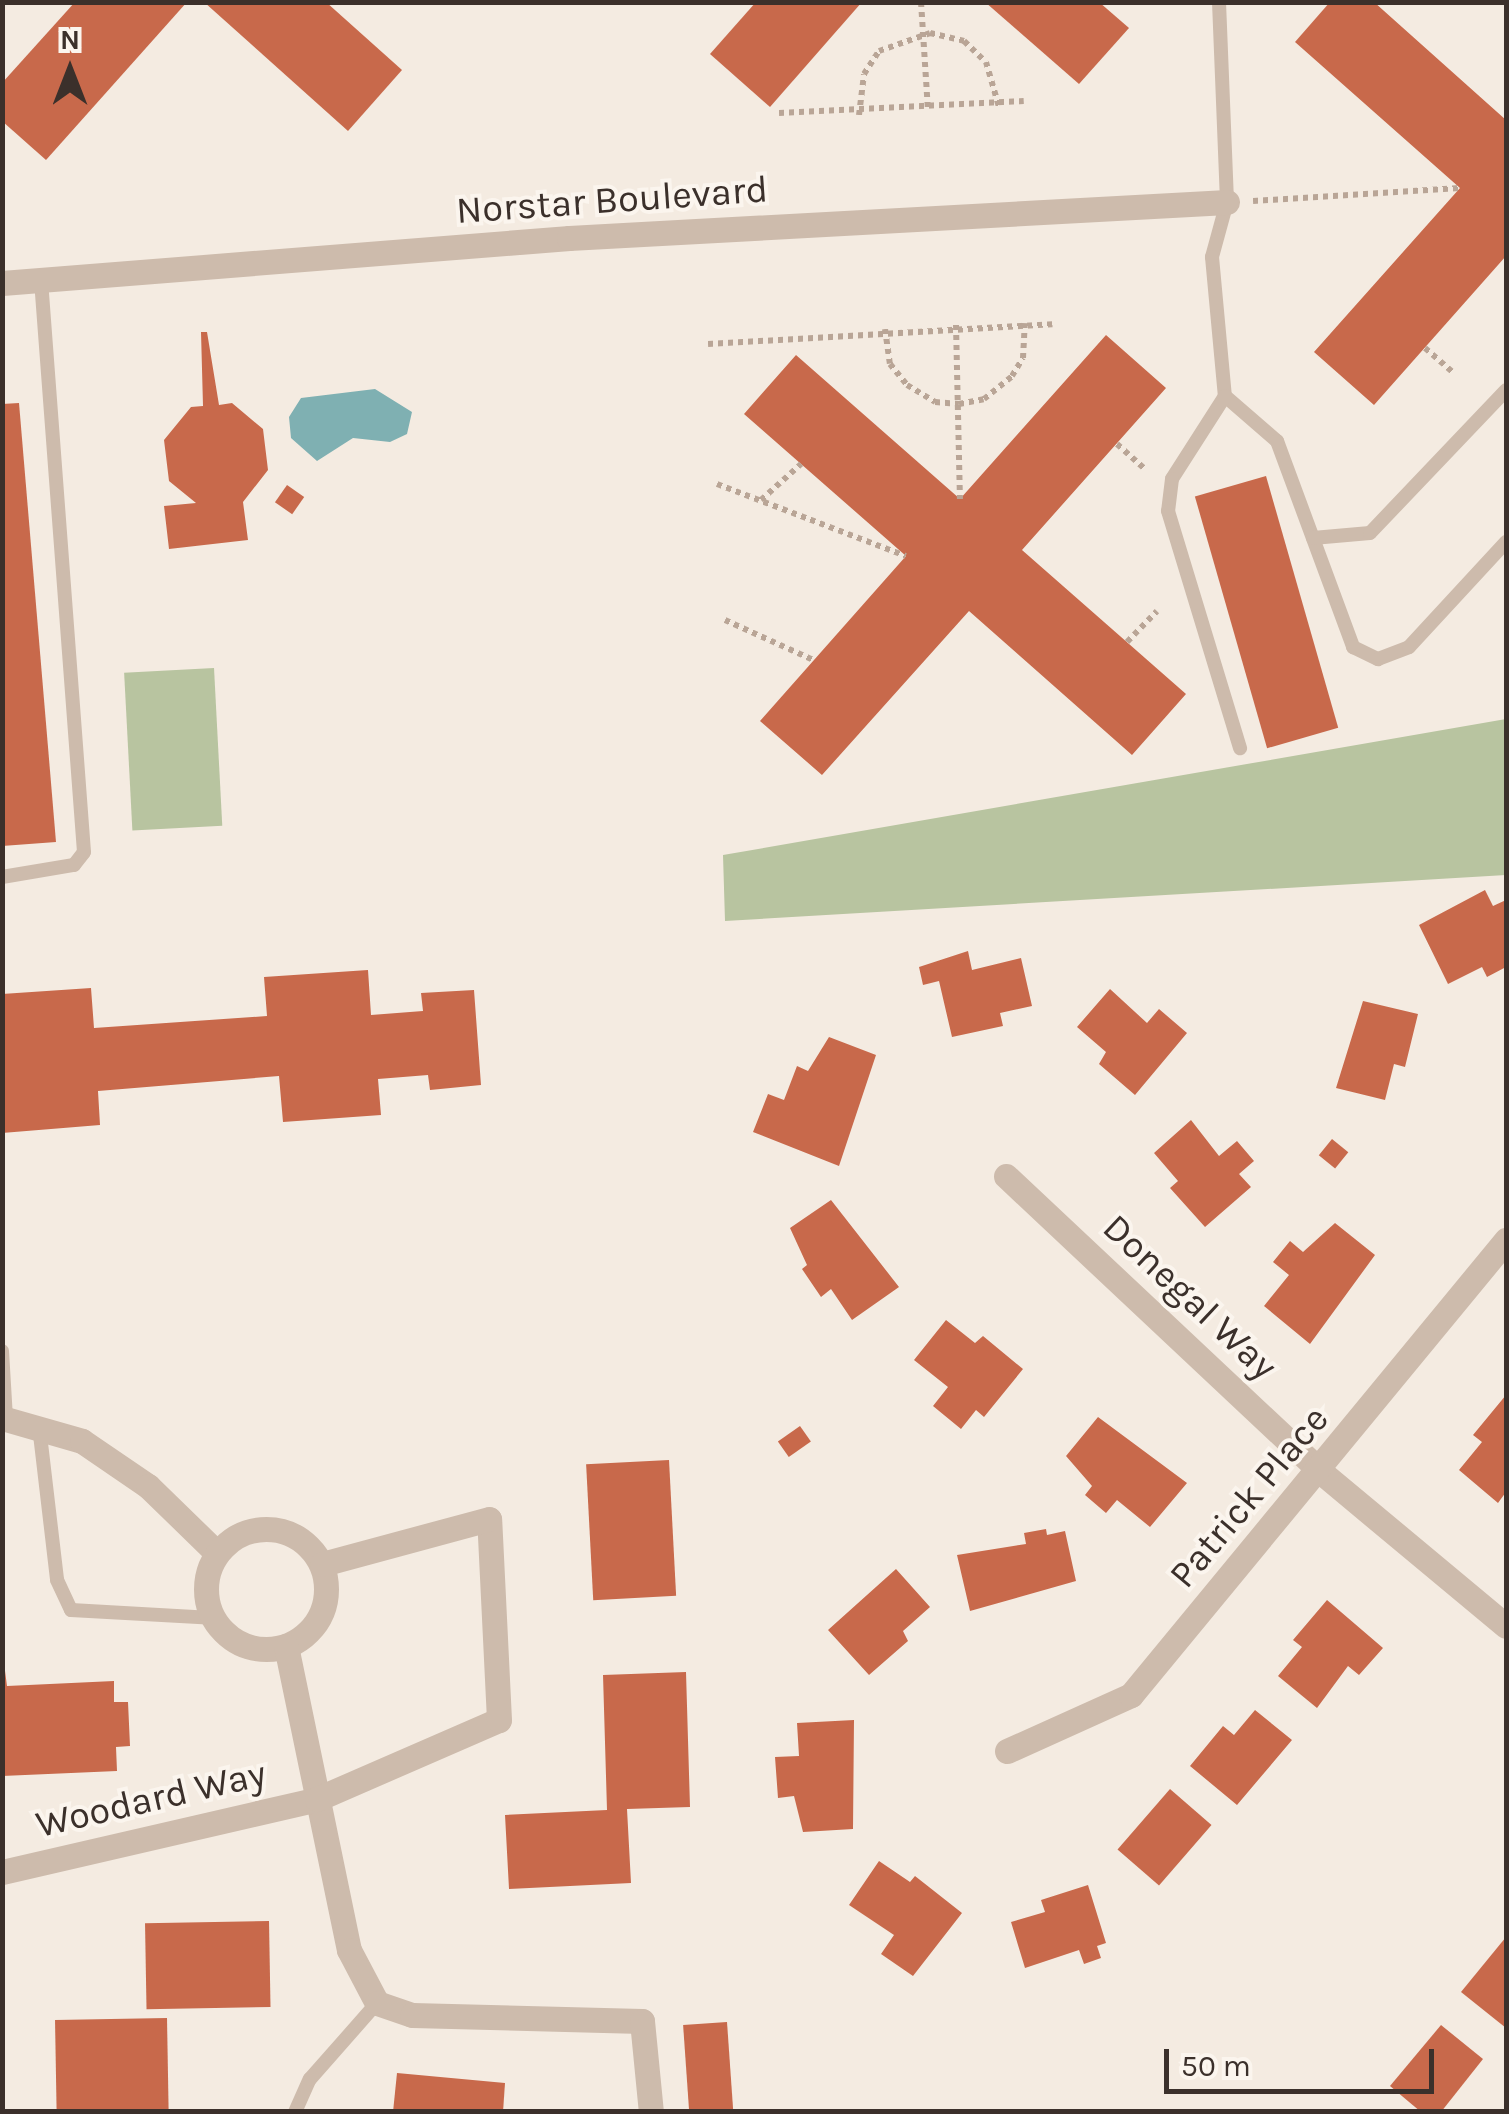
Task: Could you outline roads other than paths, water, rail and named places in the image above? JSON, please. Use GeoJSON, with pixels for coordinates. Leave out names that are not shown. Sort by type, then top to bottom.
{"type":"FeatureCollection","features":[{"type":"Feature","properties":{"kind":"street","name":"Norstar Boulevard"},"geometry":{"type":"LineString","coordinates":[[2,282],[568,238],[1227,202]]}},
{"type":"Feature","properties":{"kind":"street","name":"Donegal Way"},"geometry":{"type":"LineString","coordinates":[[1006,1176],[1321,1472],[1506,1626]]}},
{"type":"Feature","properties":{"kind":"street","name":"Patrick Place"},"geometry":{"type":"LineString","coordinates":[[1007,1750],[1131,1694],[1321,1472],[1506,1240]]}},
{"type":"Feature","properties":{"kind":"street"},"geometry":{"type":"LineString","coordinates":[[4,1418],[82,1441],[148,1486],[217,1552]]}},
{"type":"Feature","properties":{"kind":"street","name":"Woodard Way"},"geometry":{"type":"LineString","coordinates":[[2,1872],[317,1799],[499,1720],[489,1520],[322,1564]]}},
{"type":"Feature","properties":{"kind":"street"},"geometry":{"type":"LineString","coordinates":[[273,1528],[310,1546],[322,1564],[327,1583],[322,1612],[286,1646],[236,1642],[212,1618],[205,1584],[217,1552],[252,1530],[273,1528]]}},
{"type":"Feature","properties":{"kind":"street","name":"Woodard Way"},"geometry":{"type":"LineString","coordinates":[[286,1646],[348,1950],[377,2003]]}},
{"type":"Feature","properties":{"kind":"street"},"geometry":{"type":"LineString","coordinates":[[377,2003],[412,2015],[642,2021],[652,2112]]}},
{"type":"Feature","properties":{"kind":"lane"},"geometry":{"type":"LineString","coordinates":[[1219,2],[1227,202],[1212,256],[1226,396],[1172,479],[1168,511],[1240,748]]}},
{"type":"Feature","properties":{"kind":"lane"},"geometry":{"type":"LineString","coordinates":[[2,877],[74,864],[84,852],[41,280]]}},
{"type":"Feature","properties":{"kind":"lane"},"geometry":{"type":"LineString","coordinates":[[1313,538],[1370,533],[1506,390]]}},
{"type":"Feature","properties":{"kind":"lane"},"geometry":{"type":"LineString","coordinates":[[1226,396],[1277,442],[1353,647],[1378,659],[1409,647],[1506,542]]}},
{"type":"Feature","properties":{"kind":"lane"},"geometry":{"type":"LineString","coordinates":[[2,1350],[4,1418]]}},
{"type":"Feature","properties":{"kind":"lane"},"geometry":{"type":"LineString","coordinates":[[38,1426],[57,1580],[71,1610],[212,1618]]}},
{"type":"Feature","properties":{"kind":"lane"},"geometry":{"type":"LineString","coordinates":[[295,2112],[310,2079],[377,2003]]}},
{"type":"Feature","properties":{"kind":"water"},"geometry":{"type":"Polygon","coordinates":[[[375,389],[412,412],[407,434],[390,442],[353,438],[317,461],[291,438],[289,417],[301,398],[375,389]]]}}]}
